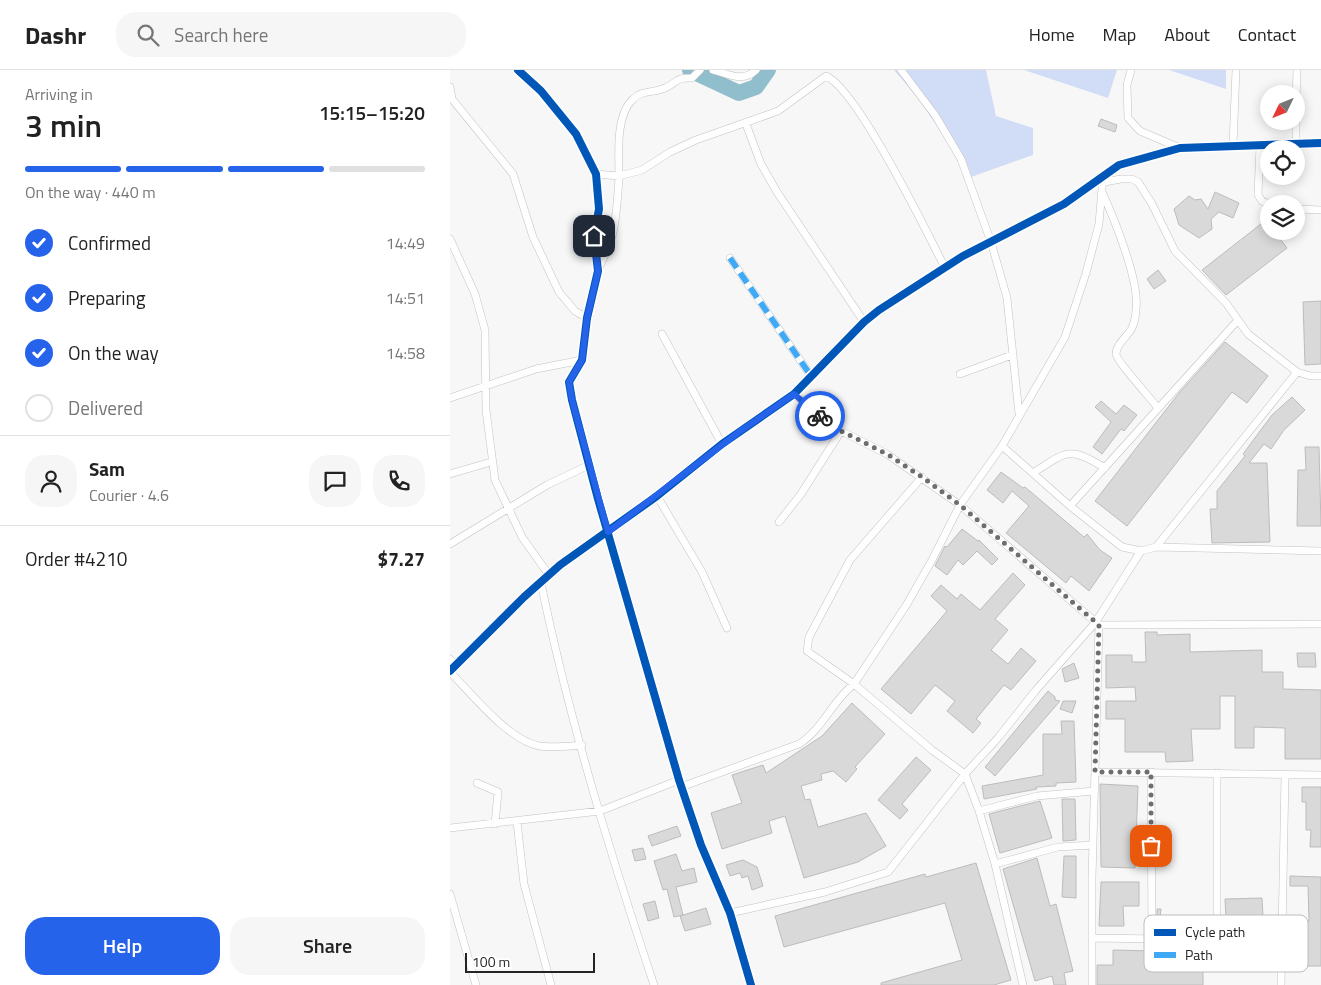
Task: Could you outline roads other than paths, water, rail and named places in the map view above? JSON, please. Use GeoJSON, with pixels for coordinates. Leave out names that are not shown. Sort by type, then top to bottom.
{"type":"FeatureCollection","features":[{"type":"Feature","properties":{"kind":"street"},"geometry":{"type":"LineString","coordinates":[[518,70],[541,91],[576,134],[596,174],[599,209],[594,236],[598,271]]}},
{"type":"Feature","properties":{"kind":"street"},"geometry":{"type":"LineString","coordinates":[[700,70],[694,77],[678,78],[664,88],[644,92],[631,100],[619,131],[619,176],[614,230],[598,271],[587,318],[582,360],[569,382],[589,465],[680,784],[701,845],[730,913],[751,985]]}},
{"type":"Feature","properties":{"kind":"street"},"geometry":{"type":"LineString","coordinates":[[716,70],[738,78],[746,77],[756,70]]}},
{"type":"Feature","properties":{"kind":"street"},"geometry":{"type":"LineString","coordinates":[[901,70],[920,94],[961,159],[991,242],[1007,298],[1019,414]]}},
{"type":"Feature","properties":{"kind":"street"},"geometry":{"type":"LineString","coordinates":[[1131,70],[1127,85],[1128,118],[1140,131],[1180,148]]}},
{"type":"Feature","properties":{"kind":"street"},"geometry":{"type":"LineString","coordinates":[[1233,145],[1236,70]]}},
{"type":"Feature","properties":{"kind":"street"},"geometry":{"type":"LineString","coordinates":[[1296,70],[1296,85]]}},
{"type":"Feature","properties":{"kind":"street"},"geometry":{"type":"LineString","coordinates":[[596,174],[619,176],[642,170],[670,152],[778,111],[826,76],[834,79],[847,94],[870,130],[945,268]]}},
{"type":"Feature","properties":{"kind":"street"},"geometry":{"type":"LineString","coordinates":[[450,87],[451,99],[513,174],[533,237],[556,286],[568,304],[587,318]]}},
{"type":"Feature","properties":{"kind":"street"},"geometry":{"type":"LineString","coordinates":[[746,124],[761,164],[777,192],[864,322]]}},
{"type":"Feature","properties":{"kind":"street"},"geometry":{"type":"LineString","coordinates":[[1305,145],[1321,144]]}},
{"type":"Feature","properties":{"kind":"street"},"geometry":{"type":"LineString","coordinates":[[582,746],[549,747],[526,741],[497,720],[450,672],[524,596],[549,575],[657,496],[722,444],[794,394],[864,322],[879,310],[963,256],[1064,204],[1104,179],[1119,165],[1180,148],[1233,145],[1260,146],[1258,196],[1260,198]]}},
{"type":"Feature","properties":{"kind":"street"},"geometry":{"type":"LineString","coordinates":[[450,828],[517,822],[600,811],[799,744],[812,735],[843,693],[854,684],[907,604],[960,505],[1002,446],[1065,337],[1086,273],[1098,224],[1104,179]]}},
{"type":"Feature","properties":{"kind":"street"},"geometry":{"type":"LineString","coordinates":[[1104,179],[1126,179],[1138,182],[1152,204],[1175,251],[1226,303],[1248,334],[1297,372],[1310,376],[1321,376]]}},
{"type":"Feature","properties":{"kind":"street"},"geometry":{"type":"LineString","coordinates":[[1102,192],[1123,246],[1137,298],[1132,328],[1117,349],[1118,362],[1134,377],[1158,408]]}},
{"type":"Feature","properties":{"kind":"street"},"geometry":{"type":"LineString","coordinates":[[1305,209],[1321,210]]}},
{"type":"Feature","properties":{"kind":"street"},"geometry":{"type":"LineString","coordinates":[[450,239],[465,269],[480,309],[487,354],[486,387],[491,462],[495,480],[507,509],[535,557],[549,575]]}},
{"type":"Feature","properties":{"kind":"street"},"geometry":{"type":"LineString","coordinates":[[730,258],[811,376]]}},
{"type":"Feature","properties":{"kind":"street"},"geometry":{"type":"LineString","coordinates":[[1070,506],[1238,320]]}},
{"type":"Feature","properties":{"kind":"street"},"geometry":{"type":"LineString","coordinates":[[662,334],[722,444]]}},
{"type":"Feature","properties":{"kind":"street"},"geometry":{"type":"LineString","coordinates":[[960,374],[1012,355]]}},
{"type":"Feature","properties":{"kind":"street"},"geometry":{"type":"LineString","coordinates":[[450,398],[536,369],[582,360]]}},
{"type":"Feature","properties":{"kind":"street"},"geometry":{"type":"LineString","coordinates":[[1156,547],[1297,372]]}},
{"type":"Feature","properties":{"kind":"street"},"geometry":{"type":"LineString","coordinates":[[794,394],[841,431],[887,454],[960,505],[1097,624],[1321,624]]}},
{"type":"Feature","properties":{"kind":"street"},"geometry":{"type":"LineString","coordinates":[[779,522],[801,494],[841,431]]}},
{"type":"Feature","properties":{"kind":"street"},"geometry":{"type":"LineString","coordinates":[[1002,446],[1070,506],[1122,547],[1141,550],[1156,547],[1321,551]]}},
{"type":"Feature","properties":{"kind":"street"},"geometry":{"type":"LineString","coordinates":[[1033,473],[1061,455],[1071,452],[1078,453],[1105,468]]}},
{"type":"Feature","properties":{"kind":"street"},"geometry":{"type":"LineString","coordinates":[[450,474],[491,462]]}},
{"type":"Feature","properties":{"kind":"street"},"geometry":{"type":"LineString","coordinates":[[450,544],[547,485],[589,465]]}},
{"type":"Feature","properties":{"kind":"street"},"geometry":{"type":"LineString","coordinates":[[922,477],[850,560],[806,644],[807,650],[854,684],[932,750],[965,774],[979,811],[995,864],[1024,985]]}},
{"type":"Feature","properties":{"kind":"street"},"geometry":{"type":"LineString","coordinates":[[657,496],[702,572],[727,628]]}},
{"type":"Feature","properties":{"kind":"street"},"geometry":{"type":"LineString","coordinates":[[730,913],[824,892],[888,872],[965,774],[998,738],[1036,690],[1097,624],[1141,550]]}},
{"type":"Feature","properties":{"kind":"street"},"geometry":{"type":"LineString","coordinates":[[541,582],[554,644],[600,811],[654,985]]}},
{"type":"Feature","properties":{"kind":"street"},"geometry":{"type":"LineString","coordinates":[[1092,985],[1097,624]]}},
{"type":"Feature","properties":{"kind":"street"},"geometry":{"type":"LineString","coordinates":[[450,659],[456,666]]}},
{"type":"Feature","properties":{"kind":"street"},"geometry":{"type":"LineString","coordinates":[[1095,772],[1217,772],[1285,776],[1321,775]]}},
{"type":"Feature","properties":{"kind":"street"},"geometry":{"type":"LineString","coordinates":[[1151,772],[1152,915]]}},
{"type":"Feature","properties":{"kind":"street"},"geometry":{"type":"LineString","coordinates":[[1217,772],[1218,915]]}},
{"type":"Feature","properties":{"kind":"street"},"geometry":{"type":"LineString","coordinates":[[1282,915],[1285,776]]}},
{"type":"Feature","properties":{"kind":"street"},"geometry":{"type":"LineString","coordinates":[[477,783],[498,792],[495,824]]}},
{"type":"Feature","properties":{"kind":"street"},"geometry":{"type":"LineString","coordinates":[[979,811],[1037,796],[1094,791]]}},
{"type":"Feature","properties":{"kind":"street"},"geometry":{"type":"LineString","coordinates":[[517,822],[524,884],[551,985]]}},
{"type":"Feature","properties":{"kind":"street"},"geometry":{"type":"LineString","coordinates":[[995,864],[1058,847],[1093,845]]}},
{"type":"Feature","properties":{"kind":"street"},"geometry":{"type":"LineString","coordinates":[[450,894],[476,985]]}},
{"type":"Feature","properties":{"kind":"street"},"geometry":{"type":"LineString","coordinates":[[1093,938],[1144,938]]}},
{"type":"Feature","properties":{"kind":"street"},"geometry":{"type":"LineString","coordinates":[[1281,972],[1281,985]]}},
{"type":"Feature","properties":{"kind":"waterway"},"geometry":{"type":"LineString","coordinates":[[690,70],[739,93],[756,87],[768,70]]}}]}
